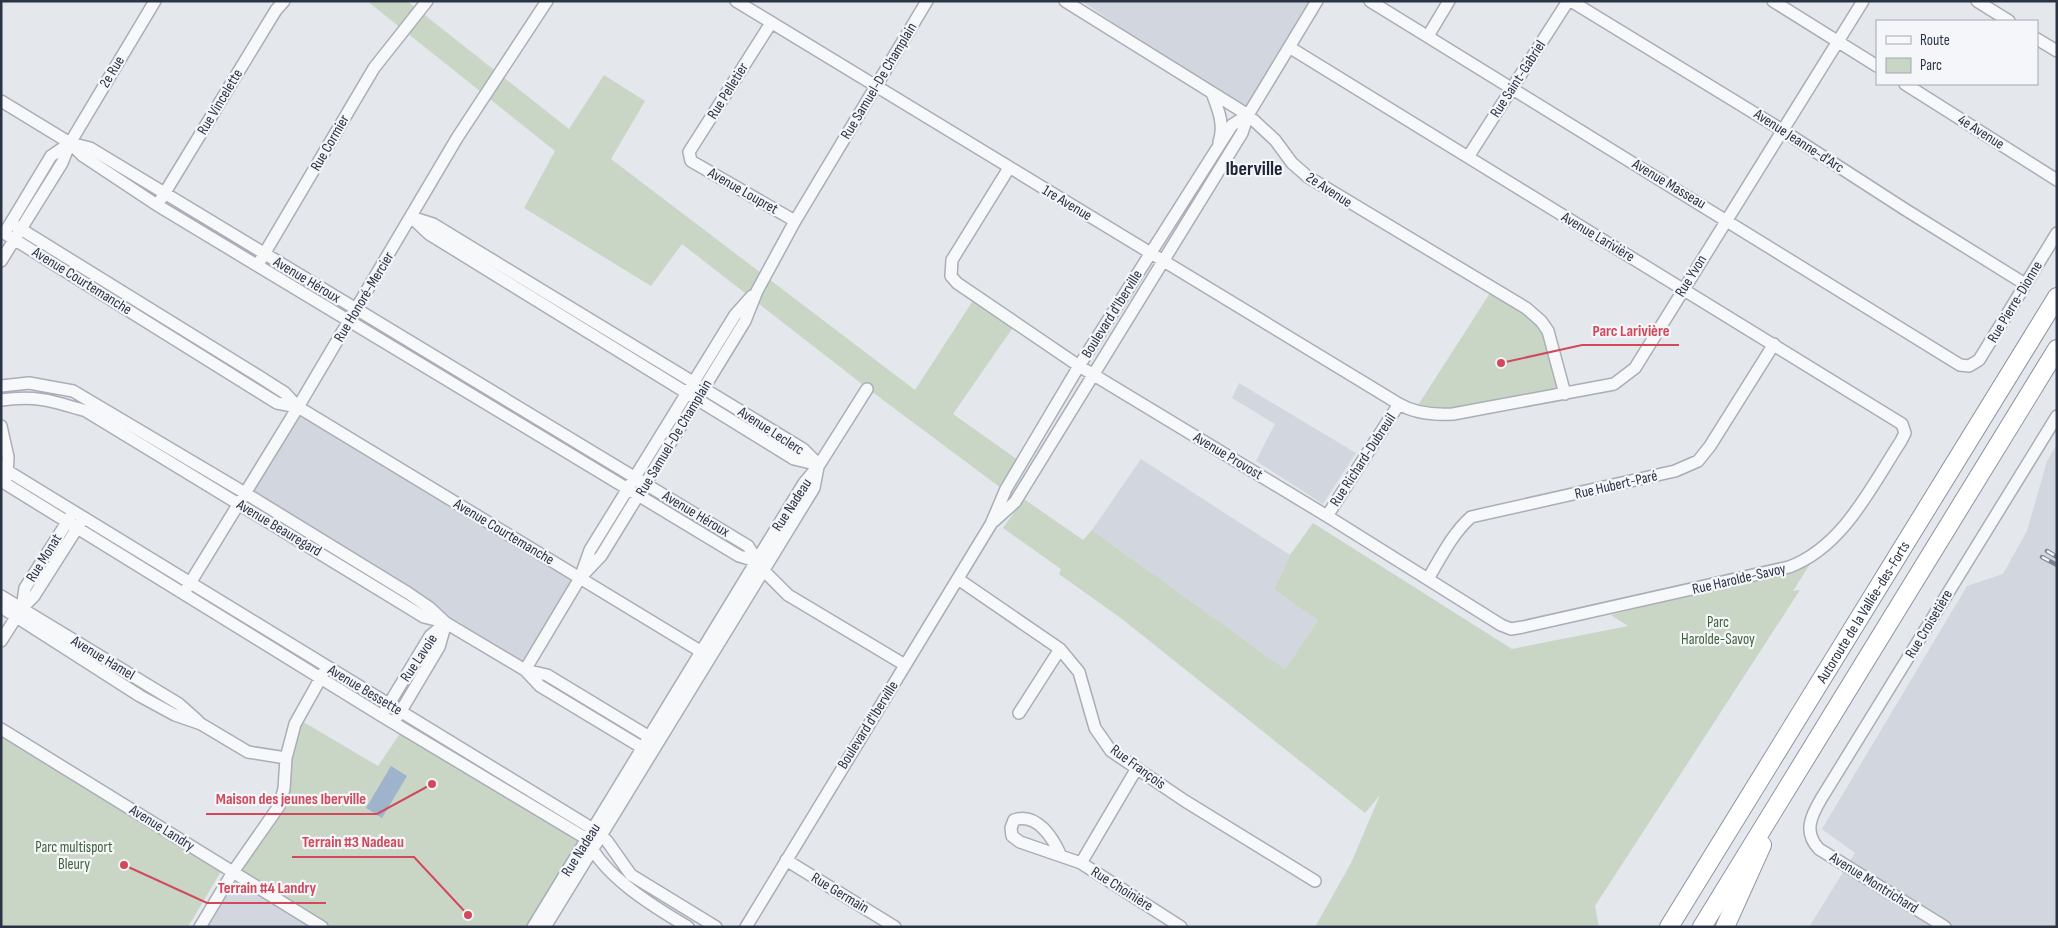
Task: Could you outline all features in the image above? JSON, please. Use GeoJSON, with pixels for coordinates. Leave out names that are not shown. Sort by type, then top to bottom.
{"type":"FeatureCollection","features":[{"type":"Feature","properties":{"kind":"highway","name":"Autoroute de la Vallée-des-Forts"},"geometry":{"type":"LineString","coordinates":[[1669,927],[2057,296]]}},
{"type":"Feature","properties":{"kind":"highway","name":"Autoroute de la Vallée-des-Forts"},"geometry":{"type":"LineString","coordinates":[[1702,927],[2057,349]]}},
{"type":"Feature","properties":{"kind":"highway"},"geometry":{"type":"LineString","coordinates":[[1725,927],[1750,874],[1784,792]]}},
{"type":"Feature","properties":{"kind":"street","name":"2e Rue"},"geometry":{"type":"LineString","coordinates":[[1,261],[62,163],[70,143],[155,1]]}},
{"type":"Feature","properties":{"kind":"street","name":"Rue Vincelette"},"geometry":{"type":"LineString","coordinates":[[157,205],[276,10],[284,1]]}},
{"type":"Feature","properties":{"kind":"street","name":"Rue Cormier"},"geometry":{"type":"LineString","coordinates":[[258,265],[374,68],[406,25],[427,1]]}},
{"type":"Feature","properties":{"kind":"street","name":"Rue Honoré-Mercier"},"geometry":{"type":"LineString","coordinates":[[184,594],[298,407],[457,138],[547,1]]}},
{"type":"Feature","properties":{"kind":"street","name":"1re Avenue"},"geometry":{"type":"LineString","coordinates":[[736,1],[1399,404]]}},
{"type":"Feature","properties":{"kind":"street","name":"Rue Samuel-De Champlain"},"geometry":{"type":"LineString","coordinates":[[524,670],[580,578],[590,550],[634,492],[696,391],[746,321],[757,291],[795,221],[927,1]]}},
{"type":"Feature","properties":{"kind":"street","name":"2e Avenue"},"geometry":{"type":"LineString","coordinates":[[1065,1],[1248,115],[1275,140],[1292,163],[1308,177],[1526,308],[1548,331],[1565,394]]}},
{"type":"Feature","properties":{"kind":"street","name":"Boulevard d'Iberville"},"geometry":{"type":"LineString","coordinates":[[991,524],[1015,502],[1242,133],[1248,115],[1317,1]]}},
{"type":"Feature","properties":{"kind":"street","name":"Avenue Masseau"},"geometry":{"type":"LineString","coordinates":[[1370,1],[1957,363],[1969,366]]}},
{"type":"Feature","properties":{"kind":"street"},"geometry":{"type":"LineString","coordinates":[[1428,36],[1449,1]]}},
{"type":"Feature","properties":{"kind":"street","name":"Rue Saint-Gabriel"},"geometry":{"type":"LineString","coordinates":[[1468,157],[1570,1]]}},
{"type":"Feature","properties":{"kind":"street","name":"Avenue Jeanne-d'Arc"},"geometry":{"type":"LineString","coordinates":[[1570,1],[1782,130],[2025,284]]}},
{"type":"Feature","properties":{"kind":"street"},"geometry":{"type":"LineString","coordinates":[[1773,1],[1876,65]]}},
{"type":"Feature","properties":{"kind":"street","name":"Rue Yvon"},"geometry":{"type":"LineString","coordinates":[[1399,404],[1422,413],[1453,414],[1614,384],[1628,375],[1642,359],[1726,220],[1863,1]]}},
{"type":"Feature","properties":{"kind":"street"},"geometry":{"type":"LineString","coordinates":[[1977,1],[2007,20]]}},
{"type":"Feature","properties":{"kind":"street","name":"Rue Pelletier"},"geometry":{"type":"LineString","coordinates":[[691,161],[689,152],[771,23]]}},
{"type":"Feature","properties":{"kind":"street"},"geometry":{"type":"LineString","coordinates":[[2038,40],[2057,52]]}},
{"type":"Feature","properties":{"kind":"street","name":"Avenue Larivière"},"geometry":{"type":"LineString","coordinates":[[1289,47],[1774,344],[1902,424],[1905,429]]}},
{"type":"Feature","properties":{"kind":"street","name":"4e Avenue"},"geometry":{"type":"LineString","coordinates":[[1907,85],[2057,180]]}},
{"type":"Feature","properties":{"kind":"street"},"geometry":{"type":"LineString","coordinates":[[1212,93],[1219,110],[1222,133],[1218,147]]}},
{"type":"Feature","properties":{"kind":"street","name":"Avenue Héroux"},"geometry":{"type":"LineString","coordinates":[[1,101],[70,143],[83,156],[157,205],[739,556],[759,566]]}},
{"type":"Feature","properties":{"kind":"street","name":"Boulevard d'Iberville"},"geometry":{"type":"LineString","coordinates":[[746,927],[991,524],[1006,490],[1079,366],[1232,125],[1248,115]]}},
{"type":"Feature","properties":{"kind":"street","name":"2e Rue"},"geometry":{"type":"LineString","coordinates":[[5,231],[51,156],[70,143]]}},
{"type":"Feature","properties":{"kind":"street","name":"Avenue Héroux"},"geometry":{"type":"LineString","coordinates":[[70,143],[90,148],[748,546],[759,566],[788,595],[905,665]]}},
{"type":"Feature","properties":{"kind":"street","name":"Avenue Loupret"},"geometry":{"type":"LineString","coordinates":[[691,161],[795,221]]}},
{"type":"Feature","properties":{"kind":"street","name":"Avenue Provost"},"geometry":{"type":"LineString","coordinates":[[1009,168],[952,260],[951,276],[957,283],[1079,366],[1509,628]]}},
{"type":"Feature","properties":{"kind":"street","name":"Avenue Leclerc"},"geometry":{"type":"LineString","coordinates":[[411,217],[433,224],[476,256],[617,350],[803,449],[819,466]]}},
{"type":"Feature","properties":{"kind":"street"},"geometry":{"type":"LineString","coordinates":[[210,236],[216,225]]}},
{"type":"Feature","properties":{"kind":"street","name":"Avenue Courtemanche"},"geometry":{"type":"LineString","coordinates":[[5,231],[18,235],[166,319],[285,393],[298,407],[705,655]]}},
{"type":"Feature","properties":{"kind":"street","name":"Rue Pierre-Dionne"},"geometry":{"type":"LineString","coordinates":[[1969,366],[1979,360],[2057,233]]}},
{"type":"Feature","properties":{"kind":"street","name":"Avenue Courtemanche"},"geometry":{"type":"LineString","coordinates":[[18,235],[159,330],[277,402],[298,407]]}},
{"type":"Feature","properties":{"kind":"street","name":"Avenue Leclerc"},"geometry":{"type":"LineString","coordinates":[[476,256],[623,339],[696,391]]}},
{"type":"Feature","properties":{"kind":"street"},"geometry":{"type":"LineString","coordinates":[[159,330],[166,319]]}},
{"type":"Feature","properties":{"kind":"street"},"geometry":{"type":"LineString","coordinates":[[617,350],[623,339]]}},
{"type":"Feature","properties":{"kind":"street","name":"Rue Hubert-Paré"},"geometry":{"type":"LineString","coordinates":[[1428,579],[1452,538],[1463,523],[1471,517],[1675,471],[1698,461],[1710,446],[1774,344]]}},
{"type":"Feature","properties":{"kind":"street","name":"Avenue Beauregard"},"geometry":{"type":"LineString","coordinates":[[1,386],[29,383],[73,391],[118,424],[242,498],[408,593],[430,608],[446,623],[524,670],[540,686],[647,751]]}},
{"type":"Feature","properties":{"kind":"street","name":"Rue Nadeau"},"geometry":{"type":"LineString","coordinates":[[533,927],[593,838],[654,740],[759,566],[804,483],[819,466],[867,389]]}},
{"type":"Feature","properties":{"kind":"street"},"geometry":{"type":"LineString","coordinates":[[494,408],[500,396]]}},
{"type":"Feature","properties":{"kind":"street","name":"Avenue Beauregard"},"geometry":{"type":"LineString","coordinates":[[1,400],[24,397],[46,399],[86,411],[118,424]]}},
{"type":"Feature","properties":{"kind":"street","name":"Rue Richard-Dubreuil"},"geometry":{"type":"LineString","coordinates":[[1327,516],[1399,404]]}},
{"type":"Feature","properties":{"kind":"street","name":"Rue Croisetière"},"geometry":{"type":"LineString","coordinates":[[1810,833],[1810,819],[1818,804],[2057,416]]}},
{"type":"Feature","properties":{"kind":"street"},"geometry":{"type":"LineString","coordinates":[[1,426],[8,457],[4,475]]}},
{"type":"Feature","properties":{"kind":"street","name":"Rue Harolde-Savoy"},"geometry":{"type":"LineString","coordinates":[[1509,628],[1533,625],[1771,572],[1804,561],[1825,546],[1843,527],[1901,441],[1905,429]]}},
{"type":"Feature","properties":{"kind":"street","name":"Avenue Bessette"},"geometry":{"type":"LineString","coordinates":[[4,475],[71,516],[184,594],[382,716],[593,838],[607,840],[631,875],[716,927]]}},
{"type":"Feature","properties":{"kind":"street","name":"Rue Monat"},"geometry":{"type":"LineString","coordinates":[[19,612],[25,588],[71,516]]}},
{"type":"Feature","properties":{"kind":"street","name":"Avenue Bessette"},"geometry":{"type":"LineString","coordinates":[[81,523],[190,583],[389,704],[593,838],[620,881],[688,927]]}},
{"type":"Feature","properties":{"kind":"street","name":"Rue Monat"},"geometry":{"type":"LineString","coordinates":[[1,641],[19,612],[34,596],[81,523]]}},
{"type":"Feature","properties":{"kind":"street","name":"Rue François"},"geometry":{"type":"LineString","coordinates":[[958,579],[1060,649],[1079,672],[1095,728],[1111,751],[1185,801],[1315,882]]}},
{"type":"Feature","properties":{"kind":"street","name":"Avenue Hamel"},"geometry":{"type":"LineString","coordinates":[[1,596],[19,612],[140,696],[175,716],[201,724],[248,752],[286,758]]}},
{"type":"Feature","properties":{"kind":"street","name":"Avenue Hamel"},"geometry":{"type":"LineString","coordinates":[[1,607],[19,612]]}},
{"type":"Feature","properties":{"kind":"street","name":"Rue Lavoie"},"geometry":{"type":"LineString","coordinates":[[382,716],[430,636],[446,623]]}},
{"type":"Feature","properties":{"kind":"street","name":"Rue Lavoie"},"geometry":{"type":"LineString","coordinates":[[394,723],[439,647],[446,623]]}},
{"type":"Feature","properties":{"kind":"street"},"geometry":{"type":"LineString","coordinates":[[1020,713],[1060,649]]}},
{"type":"Feature","properties":{"kind":"street"},"geometry":{"type":"LineString","coordinates":[[200,927],[233,872],[279,806],[284,789],[286,758],[295,724],[327,666]]}},
{"type":"Feature","properties":{"kind":"street","name":"Avenue Beauregard"},"geometry":{"type":"LineString","coordinates":[[524,670],[547,675],[654,740]]}},
{"type":"Feature","properties":{"kind":"street","name":"Avenue Landry"},"geometry":{"type":"LineString","coordinates":[[1,729],[322,927]]}},
{"type":"Feature","properties":{"kind":"street"},"geometry":{"type":"LineString","coordinates":[[1081,863],[1137,768]]}},
{"type":"Feature","properties":{"kind":"street","name":"Avenue Montrichard"},"geometry":{"type":"LineString","coordinates":[[1810,833],[1814,843],[1822,851],[1945,927]]}},
{"type":"Feature","properties":{"kind":"street","name":"Rue Nadeau"},"geometry":{"type":"LineString","coordinates":[[544,927],[593,838]]}},
{"type":"Feature","properties":{"kind":"street","name":"Rue Choinière"},"geometry":{"type":"LineString","coordinates":[[1061,856],[1081,863],[1181,927]]}},
{"type":"Feature","properties":{"kind":"street","name":"Rue Germain"},"geometry":{"type":"LineString","coordinates":[[786,860],[895,927]]}},
{"type":"Feature","properties":{"kind":"street"},"geometry":{"type":"LineString","coordinates":[[672,917],[679,905]]}},
{"type":"Feature","properties":{"kind":"shaded area"},"geometry":{"type":"Polygon","coordinates":[[[1082,1],[1314,1],[1248,115],[1082,1]]]}},
{"type":"Feature","properties":{"kind":"shaded area"},"geometry":{"type":"Polygon","coordinates":[[[1239,383],[1356,453],[1323,504],[1256,461],[1275,424],[1232,398],[1239,383]]]}},
{"type":"Feature","properties":{"kind":"shaded area"},"geometry":{"type":"Polygon","coordinates":[[[298,407],[580,578],[525,670],[245,493],[298,407]]]}},
{"type":"Feature","properties":{"kind":"shaded area"},"geometry":{"type":"Polygon","coordinates":[[[2057,444],[2057,927],[1809,927],[1855,853],[1822,829],[1967,586],[2003,574],[2027,531],[2047,461],[2057,444]]]}},
{"type":"Feature","properties":{"kind":"shaded area"},"geometry":{"type":"Polygon","coordinates":[[[1141,459],[1290,555],[1274,590],[1318,620],[1285,669],[1092,530],[1141,459]]]}},
{"type":"Feature","properties":{"kind":"shaded area"},"geometry":{"type":"Polygon","coordinates":[[[233,872],[322,927],[200,927],[233,872]]]}},
{"type":"Feature","properties":{"kind":"green space"},"geometry":{"type":"Polygon","coordinates":[[[367,1],[407,1],[569,129],[604,75],[645,101],[611,159],[915,390],[974,299],[1016,323],[953,414],[1018,460],[1001,488],[871,391],[682,244],[651,286],[524,208],[555,151],[367,1]]]}},
{"type":"Feature","properties":{"kind":"green space"},"geometry":{"type":"Polygon","coordinates":[[[1492,290],[1543,324],[1565,394],[1413,413],[1492,290]]]}},
{"type":"Feature","properties":{"kind":"green space","name":"Parc Harolde-Savoy"},"geometry":{"type":"Polygon","coordinates":[[[1024,499],[1083,540],[1092,530],[1285,669],[1318,620],[1274,590],[1290,555],[1313,523],[1512,649],[1628,626],[1611,615],[1810,564],[1793,591],[1800,590],[1595,906],[1599,927],[1315,927],[1351,863],[1380,795],[1365,813],[1122,619],[1059,574],[1061,569],[1003,528],[1024,499]]]}},
{"type":"Feature","properties":{"kind":"green space"},"geometry":{"type":"Polygon","coordinates":[[[295,717],[378,766],[401,732],[587,839],[533,927],[327,927],[241,872],[279,809],[295,717]]]}},
{"type":"Feature","properties":{"kind":"green space","name":"Parc multisport Bleury"},"geometry":{"type":"Polygon","coordinates":[[[1,726],[226,863],[188,927],[1,927],[1,726]]]}},
{"type":"Feature","properties":{"kind":"water"},"geometry":{"type":"Polygon","coordinates":[[[391,766],[407,776],[382,818],[366,808],[391,766]]]}},
{"type":"Feature","properties":{"kind":"railway"},"geometry":{"type":"LineString","coordinates":[[2047,551],[2057,557]]}},
{"type":"Feature","properties":{"kind":"railway"},"geometry":{"type":"LineString","coordinates":[[2042,557],[2057,565]]}},
{"type":"Feature","properties":{"kind":"place","name":"Parc Larivière"},"geometry":{"type":"Point","coordinates":[1501,363]}},
{"type":"Feature","properties":{"kind":"place","name":"Maison des jeunes Iberville"},"geometry":{"type":"Point","coordinates":[432,784]}},
{"type":"Feature","properties":{"kind":"place","name":"Terrain #4 Landry"},"geometry":{"type":"Point","coordinates":[124,865]}},
{"type":"Feature","properties":{"kind":"place","name":"Terrain #3 Nadeau"},"geometry":{"type":"Point","coordinates":[468,915]}},
{"type":"Feature","properties":{"kind":"district","name":"Iberville"},"geometry":{"type":"Point","coordinates":[1254,169]}}]}
